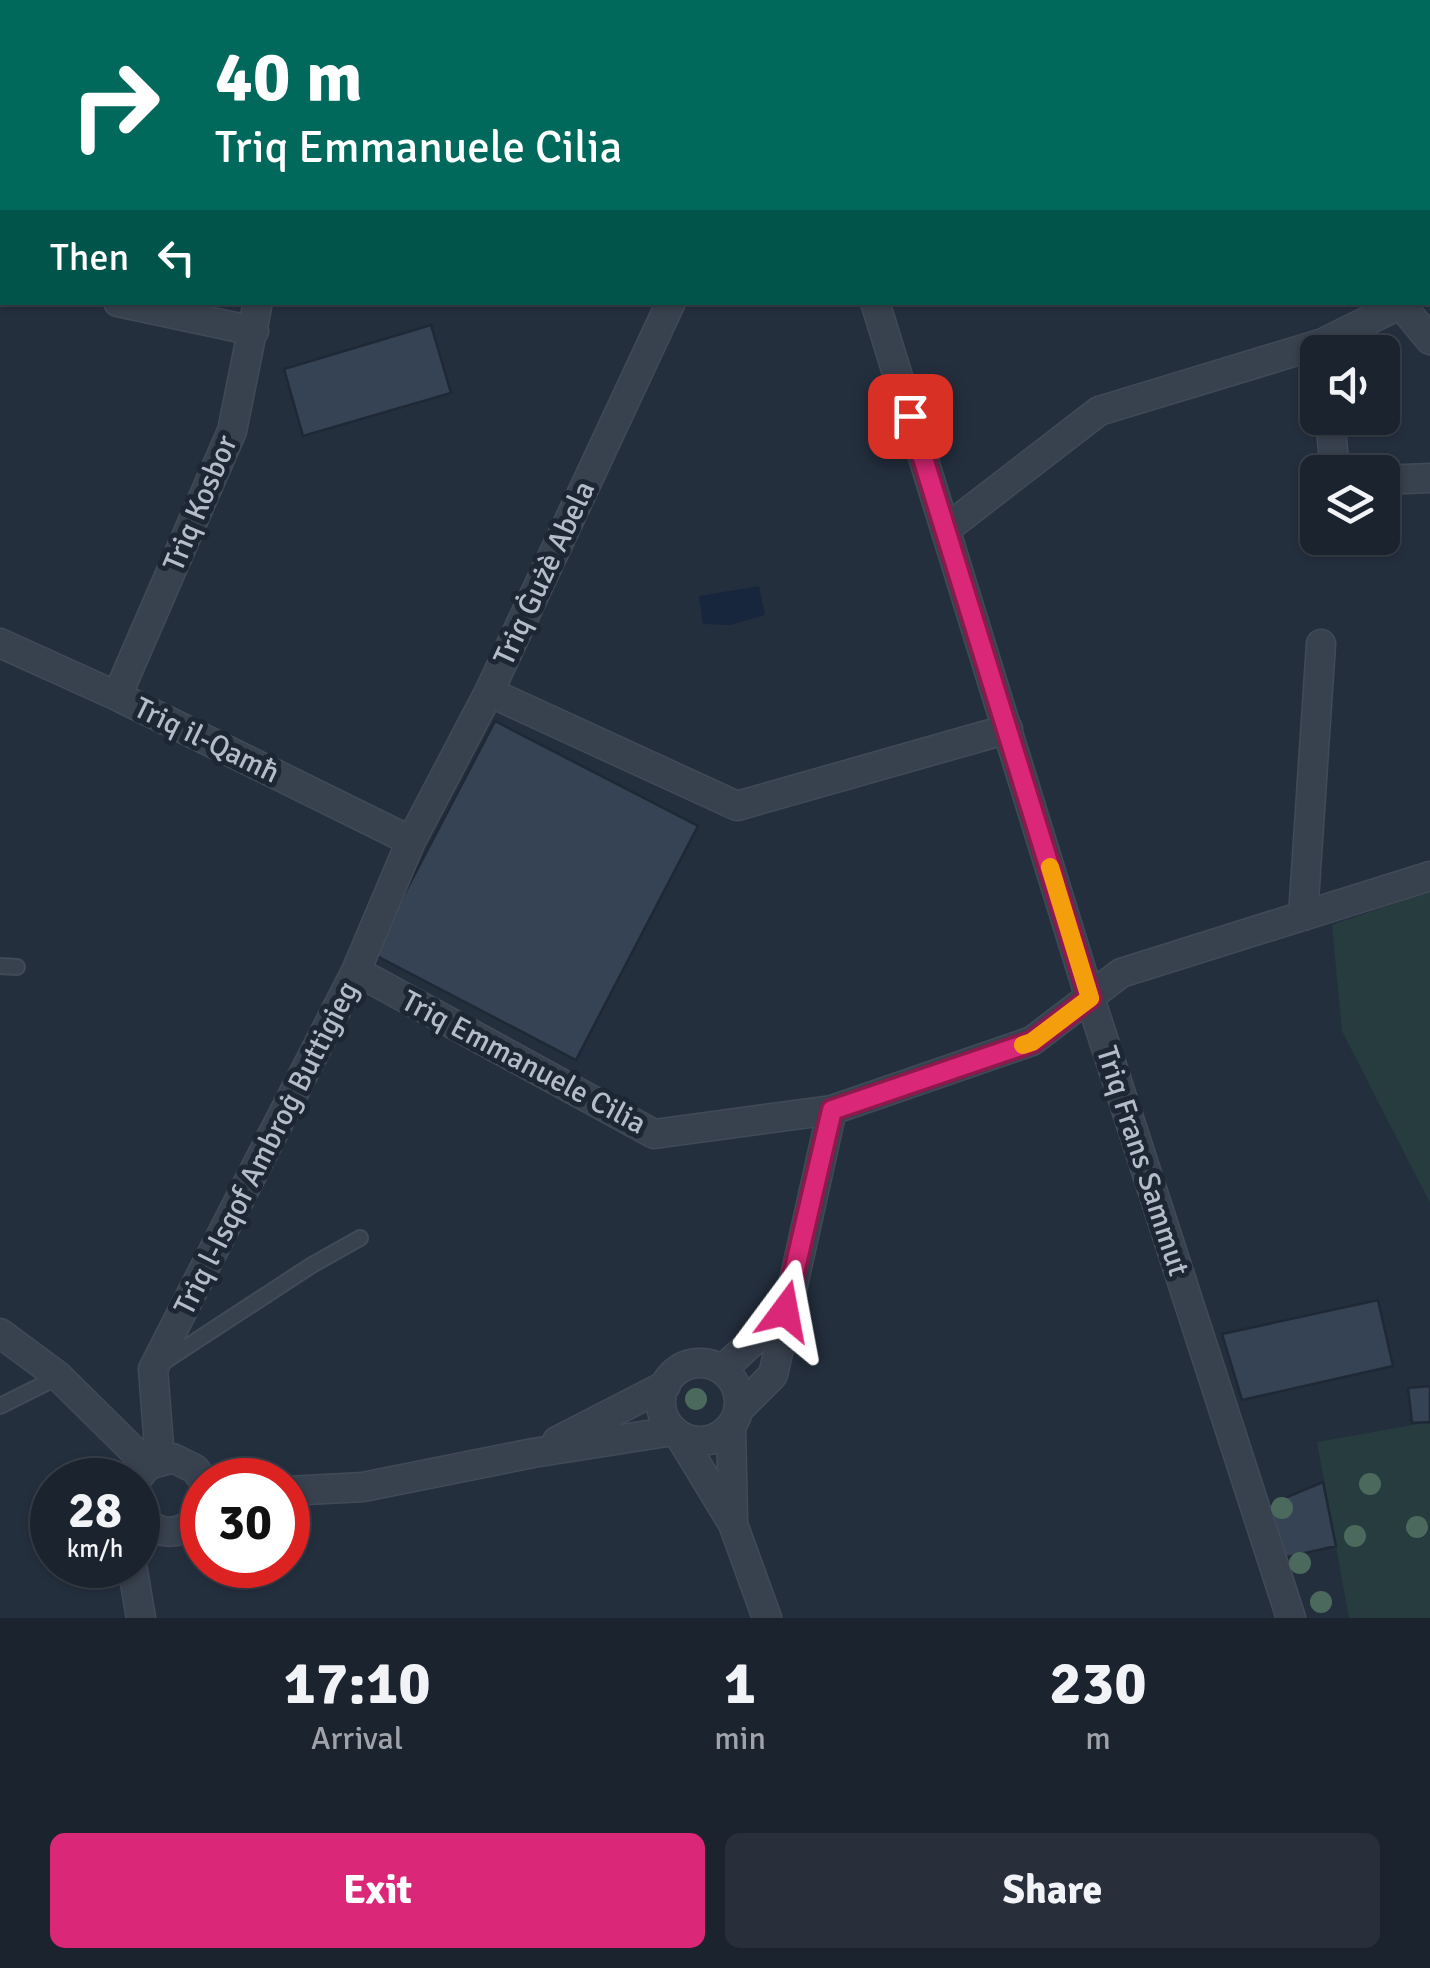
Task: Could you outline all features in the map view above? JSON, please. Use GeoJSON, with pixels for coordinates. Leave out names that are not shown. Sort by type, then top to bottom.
{"type":"FeatureCollection","features":[{"type":"Feature","properties":{"kind":"street"},"geometry":{"type":"LineString","coordinates":[[140,305],[260,321]]}},
{"type":"Feature","properties":{"kind":"street","name":"Triq Ġużè Abela"},"geometry":{"type":"LineString","coordinates":[[411,841],[489,692],[671,305]]}},
{"type":"Feature","properties":{"kind":"street","name":"Triq Frans Sammut"},"geometry":{"type":"LineString","coordinates":[[876,305],[1090,998],[1291,1618]]}},
{"type":"Feature","properties":{"kind":"street"},"geometry":{"type":"LineString","coordinates":[[1348,335],[1402,305]]}},
{"type":"Feature","properties":{"kind":"street"},"geometry":{"type":"LineString","coordinates":[[1405,305],[1430,340]]}},
{"type":"Feature","properties":{"kind":"street","name":"Triq Kosbor"},"geometry":{"type":"LineString","coordinates":[[117,696],[232,430],[260,321]]}},
{"type":"Feature","properties":{"kind":"street"},"geometry":{"type":"LineString","coordinates":[[946,529],[1099,410],[1300,355]]}},
{"type":"Feature","properties":{"kind":"street"},"geometry":{"type":"LineString","coordinates":[[1400,479],[1430,478]]}},
{"type":"Feature","properties":{"kind":"street","name":"Triq il-Qamħ"},"geometry":{"type":"LineString","coordinates":[[0,643],[117,696],[411,841]]}},
{"type":"Feature","properties":{"kind":"street"},"geometry":{"type":"LineString","coordinates":[[1303,916],[1321,644]]}},
{"type":"Feature","properties":{"kind":"street"},"geometry":{"type":"LineString","coordinates":[[489,692],[737,806],[1008,729]]}},
{"type":"Feature","properties":{"kind":"street","name":"Triq l-Isqof Ambroġ Buttigieg"},"geometry":{"type":"LineString","coordinates":[[152,1370],[356,971],[411,841]]}},
{"type":"Feature","properties":{"kind":"street","name":"Triq Emmanuele Cilia"},"geometry":{"type":"LineString","coordinates":[[356,971],[654,1134],[832,1110],[1032,1042],[1122,973],[1430,876]]}},
{"type":"Feature","properties":{"kind":"street"},"geometry":{"type":"LineString","coordinates":[[310,1490],[363,1487],[534,1453],[676,1433],[701,1442],[712,1440],[773,1375],[832,1110]]}},
{"type":"Feature","properties":{"kind":"street"},"geometry":{"type":"LineString","coordinates":[[722,1370],[785,1311]]}},
{"type":"Feature","properties":{"kind":"street"},"geometry":{"type":"LineString","coordinates":[[0,1334],[58,1376],[138,1458]]}},
{"type":"Feature","properties":{"kind":"street"},"geometry":{"type":"LineString","coordinates":[[534,1453],[666,1384],[684,1367],[697,1364],[722,1370],[736,1388],[734,1524]]}},
{"type":"Feature","properties":{"kind":"street"},"geometry":{"type":"LineString","coordinates":[[148,1458],[152,1370]]}},
{"type":"Feature","properties":{"kind":"street"},"geometry":{"type":"LineString","coordinates":[[666,1384],[661,1406],[734,1524],[768,1618]]}},
{"type":"Feature","properties":{"kind":"street"},"geometry":{"type":"LineString","coordinates":[[135,1588],[140,1618]]}},
{"type":"Feature","properties":{"kind":"lane"},"geometry":{"type":"LineString","coordinates":[[0,966],[17,968]]}},
{"type":"Feature","properties":{"kind":"lane"},"geometry":{"type":"LineString","coordinates":[[152,1370],[360,1238]]}},
{"type":"Feature","properties":{"kind":"lane"},"geometry":{"type":"LineString","coordinates":[[0,1406],[58,1376]]}},
{"type":"Feature","properties":{"kind":"green space"},"geometry":{"type":"Polygon","coordinates":[[[1430,891],[1430,1203],[1342,1031],[1332,925],[1430,891]]]}},
{"type":"Feature","properties":{"kind":"green space"},"geometry":{"type":"Polygon","coordinates":[[[1430,1422],[1430,1618],[1349,1618],[1317,1442],[1430,1422]]]}},
{"type":"Feature","properties":{"kind":"water"},"geometry":{"type":"Polygon","coordinates":[[[759,586],[765,615],[730,625],[703,624],[699,596],[759,586]]]}},
{"type":"Feature","properties":{"kind":"building"},"geometry":{"type":"Polygon","coordinates":[[[431,325],[451,393],[303,436],[284,369],[431,325]]]}},
{"type":"Feature","properties":{"kind":"building"},"geometry":{"type":"Polygon","coordinates":[[[495,721],[698,826],[576,1060],[373,954],[495,721]]]}},
{"type":"Feature","properties":{"kind":"building"},"geometry":{"type":"Polygon","coordinates":[[[1378,1300],[1393,1366],[1242,1400],[1222,1334],[1378,1300]]]}},
{"type":"Feature","properties":{"kind":"building"},"geometry":{"type":"Polygon","coordinates":[[[1430,1386],[1430,1422],[1412,1423],[1408,1388],[1430,1386]]]}},
{"type":"Feature","properties":{"kind":"building"},"geometry":{"type":"Polygon","coordinates":[[[1323,1482],[1336,1546],[1283,1558],[1263,1507],[1323,1482]]]}},
{"type":"Feature","properties":{"kind":"slow traffic"},"geometry":{"type":"LineString","coordinates":[[1023,1045],[1090,998],[1050,867]]}},
{"type":"Feature","properties":{"kind":"route"},"geometry":{"type":"LineString","coordinates":[[785,1311],[832,1110],[1032,1042],[1090,998],[910,416]]}}]}
